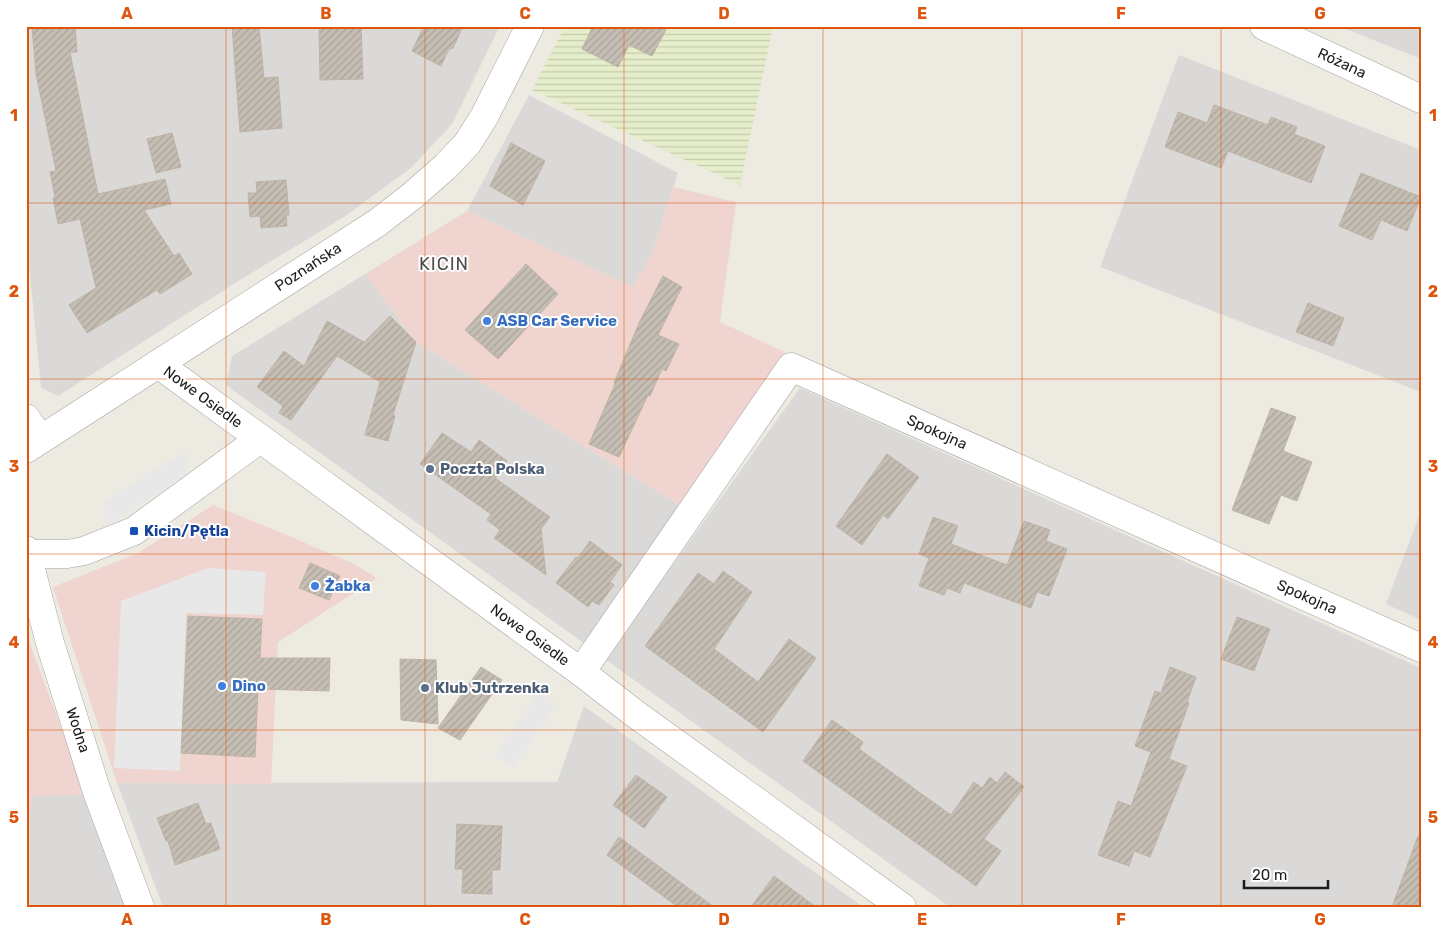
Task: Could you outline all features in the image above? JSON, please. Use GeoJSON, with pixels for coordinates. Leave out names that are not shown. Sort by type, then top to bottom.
{"type":"FeatureCollection","features":[{"type":"Feature","properties":{"kind":"street","name":"Poznańska"},"geometry":{"type":"LineString","coordinates":[[31,435],[158,364],[377,223],[412,196],[445,167],[467,144],[484,117],[530,26]]}},
{"type":"Feature","properties":{"kind":"street","name":"Różana"},"geometry":{"type":"LineString","coordinates":[[1264,26],[1421,99]]}},
{"type":"Feature","properties":{"kind":"street","name":"Nowe Osiedle"},"geometry":{"type":"LineString","coordinates":[[158,364],[902,907]]}},
{"type":"Feature","properties":{"kind":"street","name":"Spokojna"},"geometry":{"type":"LineString","coordinates":[[581,672],[791,367],[1421,648]]}},
{"type":"Feature","properties":{"kind":"street"},"geometry":{"type":"LineString","coordinates":[[27,552],[67,554],[84,551],[134,531],[260,439]]}},
{"type":"Feature","properties":{"kind":"street","name":"Wodna"},"geometry":{"type":"LineString","coordinates":[[27,552],[50,644],[92,774],[140,907]]}},
{"type":"Feature","properties":{"kind":"shaded area"},"geometry":{"type":"Polygon","coordinates":[[[26,26],[500,26],[452,124],[411,168],[344,217],[240,280],[58,396],[41,388],[26,235],[26,26]]]}},
{"type":"Feature","properties":{"kind":"shaded area"},"geometry":{"type":"Polygon","coordinates":[[[1338,26],[1421,26],[1421,59],[1338,26]]]}},
{"type":"Feature","properties":{"kind":"shaded area"},"geometry":{"type":"Polygon","coordinates":[[[1179,55],[1421,150],[1421,392],[1100,267],[1179,55]]]}},
{"type":"Feature","properties":{"kind":"shaded area"},"geometry":{"type":"Polygon","coordinates":[[[529,95],[678,173],[652,254],[633,287],[467,211],[529,95]]]}},
{"type":"Feature","properties":{"kind":"shaded area"},"geometry":{"type":"Polygon","coordinates":[[[673,187],[736,202],[720,322],[791,355],[684,508],[416,342],[365,274],[467,211],[633,287],[652,254],[673,187]]]}},
{"type":"Feature","properties":{"kind":"shaded area"},"geometry":{"type":"Polygon","coordinates":[[[365,274],[416,342],[684,508],[585,644],[226,385],[232,356],[365,274]]]}},
{"type":"Feature","properties":{"kind":"shaded area"},"geometry":{"type":"Polygon","coordinates":[[[800,388],[1421,668],[1421,907],[950,907],[605,659],[800,388]]]}},
{"type":"Feature","properties":{"kind":"shaded area"},"geometry":{"type":"Polygon","coordinates":[[[186,450],[187,474],[106,527],[104,502],[186,450]]]}},
{"type":"Feature","properties":{"kind":"shaded area"},"geometry":{"type":"Polygon","coordinates":[[[213,505],[354,564],[377,578],[278,642],[271,784],[117,783],[53,587],[138,553],[213,505]]]}},
{"type":"Feature","properties":{"kind":"shaded area"},"geometry":{"type":"Polygon","coordinates":[[[1421,513],[1421,620],[1386,604],[1421,513]]]}},
{"type":"Feature","properties":{"kind":"shaded area"},"geometry":{"type":"Polygon","coordinates":[[[208,568],[266,572],[263,615],[186,613],[180,771],[114,768],[121,601],[208,568]]]}},
{"type":"Feature","properties":{"kind":"shaded area"},"geometry":{"type":"Polygon","coordinates":[[[26,633],[86,795],[32,796],[26,846],[26,633]]]}},
{"type":"Feature","properties":{"kind":"shaded area"},"geometry":{"type":"Polygon","coordinates":[[[538,692],[557,705],[513,767],[495,755],[538,692]]]}},
{"type":"Feature","properties":{"kind":"shaded area"},"geometry":{"type":"Polygon","coordinates":[[[584,706],[863,907],[163,907],[117,783],[557,782],[584,706]]]}},
{"type":"Feature","properties":{"kind":"shaded area"},"geometry":{"type":"Polygon","coordinates":[[[86,795],[128,907],[26,907],[26,846],[32,796],[86,795]]]}},
{"type":"Feature","properties":{"kind":"green space"},"geometry":{"type":"Polygon","coordinates":[[[565,26],[773,26],[740,185],[532,90],[565,26]]]}},
{"type":"Feature","properties":{"kind":"building"},"geometry":{"type":"Polygon","coordinates":[[[32,26],[75,26],[77,52],[70,52],[98,194],[165,179],[171,204],[144,210],[174,256],[179,253],[192,274],[160,294],[157,290],[87,333],[69,305],[96,288],[80,219],[58,224],[50,172],[56,171],[36,74],[32,26]]]}},
{"type":"Feature","properties":{"kind":"building"},"geometry":{"type":"Polygon","coordinates":[[[232,26],[259,26],[264,78],[278,77],[282,128],[240,132],[232,26]]]}},
{"type":"Feature","properties":{"kind":"building"},"geometry":{"type":"Polygon","coordinates":[[[319,26],[361,26],[363,79],[320,80],[319,26]]]}},
{"type":"Feature","properties":{"kind":"building"},"geometry":{"type":"Polygon","coordinates":[[[424,26],[463,26],[453,48],[449,49],[441,66],[412,51],[424,26]]]}},
{"type":"Feature","properties":{"kind":"building"},"geometry":{"type":"Polygon","coordinates":[[[593,26],[668,26],[652,56],[629,45],[618,67],[582,49],[593,26]]]}},
{"type":"Feature","properties":{"kind":"building"},"geometry":{"type":"Polygon","coordinates":[[[1214,105],[1268,125],[1271,117],[1297,127],[1294,134],[1325,146],[1311,183],[1228,151],[1221,168],[1165,147],[1178,112],[1207,123],[1214,105]]]}},
{"type":"Feature","properties":{"kind":"building"},"geometry":{"type":"Polygon","coordinates":[[[172,133],[181,167],[156,173],[147,139],[172,133]]]}},
{"type":"Feature","properties":{"kind":"building"},"geometry":{"type":"Polygon","coordinates":[[[511,143],[545,161],[523,205],[490,186],[511,143]]]}},
{"type":"Feature","properties":{"kind":"building"},"geometry":{"type":"Polygon","coordinates":[[[1361,173],[1421,197],[1407,231],[1381,220],[1372,240],[1339,226],[1361,173]]]}},
{"type":"Feature","properties":{"kind":"building"},"geometry":{"type":"Polygon","coordinates":[[[286,180],[289,215],[286,215],[287,226],[261,228],[260,216],[250,217],[248,193],[257,193],[256,182],[286,180]]]}},
{"type":"Feature","properties":{"kind":"building"},"geometry":{"type":"Polygon","coordinates":[[[526,264],[558,294],[498,359],[465,330],[526,264]]]}},
{"type":"Feature","properties":{"kind":"building"},"geometry":{"type":"Polygon","coordinates":[[[663,276],[682,287],[658,335],[679,344],[666,371],[662,369],[650,396],[648,395],[619,457],[589,444],[639,323],[663,276]]]}},
{"type":"Feature","properties":{"kind":"building"},"geometry":{"type":"Polygon","coordinates":[[[1308,303],[1344,318],[1333,346],[1296,332],[1308,303]]]}},
{"type":"Feature","properties":{"kind":"building"},"geometry":{"type":"Polygon","coordinates":[[[390,316],[416,342],[393,415],[395,416],[388,441],[365,435],[380,382],[337,356],[291,420],[279,413],[283,406],[257,387],[284,351],[304,366],[327,321],[364,342],[390,316]]]}},
{"type":"Feature","properties":{"kind":"building"},"geometry":{"type":"Polygon","coordinates":[[[1271,408],[1296,417],[1283,451],[1312,462],[1297,501],[1281,495],[1269,524],[1232,510],[1271,408]]]}},
{"type":"Feature","properties":{"kind":"building"},"geometry":{"type":"Polygon","coordinates":[[[442,433],[471,452],[479,440],[507,461],[495,478],[550,517],[541,529],[546,575],[494,538],[500,530],[487,520],[491,514],[420,464],[442,433]]]}},
{"type":"Feature","properties":{"kind":"building"},"geometry":{"type":"Polygon","coordinates":[[[887,454],[919,477],[888,519],[883,515],[862,545],[836,526],[887,454]]]}},
{"type":"Feature","properties":{"kind":"building"},"geometry":{"type":"Polygon","coordinates":[[[933,517],[958,526],[951,544],[1007,565],[1024,521],[1050,530],[1046,541],[1067,549],[1049,596],[1037,592],[1031,608],[964,583],[960,593],[947,588],[944,595],[919,586],[929,558],[919,554],[933,517]]]}},
{"type":"Feature","properties":{"kind":"building"},"geometry":{"type":"Polygon","coordinates":[[[590,541],[622,565],[610,582],[614,585],[599,605],[592,601],[588,607],[556,583],[590,541]]]}},
{"type":"Feature","properties":{"kind":"building","name":"Żabka"},"geometry":{"type":"Polygon","coordinates":[[[310,563],[340,576],[329,600],[299,588],[310,563]]]}},
{"type":"Feature","properties":{"kind":"building"},"geometry":{"type":"Polygon","coordinates":[[[723,571],[752,592],[714,649],[758,682],[789,639],[816,658],[763,732],[645,646],[698,573],[714,584],[723,571]]]}},
{"type":"Feature","properties":{"kind":"building","name":"Dino"},"geometry":{"type":"Polygon","coordinates":[[[188,616],[262,619],[260,658],[330,658],[329,691],[258,689],[255,757],[181,753],[188,616]]]}},
{"type":"Feature","properties":{"kind":"building"},"geometry":{"type":"Polygon","coordinates":[[[1237,617],[1270,629],[1254,671],[1221,659],[1237,617]]]}},
{"type":"Feature","properties":{"kind":"building"},"geometry":{"type":"Polygon","coordinates":[[[400,659],[436,660],[438,724],[401,720],[400,659]]]}},
{"type":"Feature","properties":{"kind":"building"},"geometry":{"type":"Polygon","coordinates":[[[481,667],[502,680],[460,740],[438,728],[481,667]]]}},
{"type":"Feature","properties":{"kind":"building"},"geometry":{"type":"Polygon","coordinates":[[[1170,667],[1196,677],[1169,759],[1135,746],[1155,691],[1161,693],[1170,667]]]}},
{"type":"Feature","properties":{"kind":"building"},"geometry":{"type":"Polygon","coordinates":[[[832,720],[863,742],[859,749],[951,815],[974,782],[982,788],[990,777],[997,783],[1005,772],[1024,787],[984,839],[1001,851],[976,886],[803,761],[832,720]]]}},
{"type":"Feature","properties":{"kind":"building"},"geometry":{"type":"Polygon","coordinates":[[[1151,752],[1187,766],[1150,857],[1134,851],[1129,866],[1098,855],[1118,801],[1131,806],[1151,752]]]}},
{"type":"Feature","properties":{"kind":"building"},"geometry":{"type":"Polygon","coordinates":[[[636,775],[667,797],[644,828],[613,805],[636,775]]]}},
{"type":"Feature","properties":{"kind":"building"},"geometry":{"type":"Polygon","coordinates":[[[198,803],[206,824],[211,823],[220,849],[175,865],[168,841],[166,841],[157,818],[198,803]]]}},
{"type":"Feature","properties":{"kind":"building"},"geometry":{"type":"Polygon","coordinates":[[[457,824],[502,826],[500,870],[492,870],[492,894],[462,893],[463,869],[455,869],[457,824]]]}},
{"type":"Feature","properties":{"kind":"building"},"geometry":{"type":"Polygon","coordinates":[[[1418,836],[1421,836],[1421,907],[1392,907],[1418,836]]]}},
{"type":"Feature","properties":{"kind":"building"},"geometry":{"type":"Polygon","coordinates":[[[619,837],[714,907],[678,907],[607,855],[619,837]]]}},
{"type":"Feature","properties":{"kind":"building"},"geometry":{"type":"Polygon","coordinates":[[[774,876],[816,907],[751,907],[774,876]]]}},
{"type":"Feature","properties":{"kind":"place","name":"ASB Car Service"},"geometry":{"type":"Point","coordinates":[487,321]}},
{"type":"Feature","properties":{"kind":"place","name":"Poczta Polska"},"geometry":{"type":"Point","coordinates":[430,469]}},
{"type":"Feature","properties":{"kind":"place","name":"Kicin/Pętla"},"geometry":{"type":"Point","coordinates":[134,531]}},
{"type":"Feature","properties":{"kind":"place","name":"Żabka"},"geometry":{"type":"Point","coordinates":[315,586]}},
{"type":"Feature","properties":{"kind":"place","name":"Dino"},"geometry":{"type":"Point","coordinates":[222,686]}},
{"type":"Feature","properties":{"kind":"place","name":"Klub Jutrzenka"},"geometry":{"type":"Point","coordinates":[425,688]}},
{"type":"Feature","properties":{"kind":"district","name":"KICIN"},"geometry":{"type":"Point","coordinates":[444,264]}}]}
